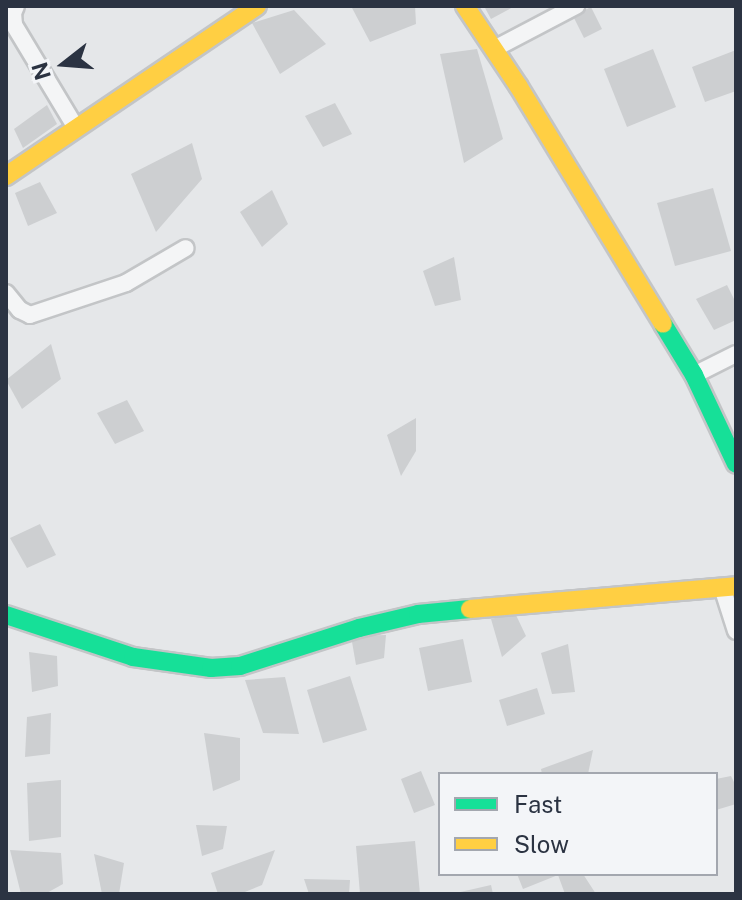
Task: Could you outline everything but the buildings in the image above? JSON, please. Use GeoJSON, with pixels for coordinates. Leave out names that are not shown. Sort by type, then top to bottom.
{"type":"FeatureCollection","features":[{"type":"Feature","properties":{"kind":"street"},"geometry":{"type":"LineString","coordinates":[[16,6],[14,25],[75,126]]}},
{"type":"Feature","properties":{"kind":"street"},"geometry":{"type":"LineString","coordinates":[[6,176],[75,126],[257,6]]}},
{"type":"Feature","properties":{"kind":"street"},"geometry":{"type":"LineString","coordinates":[[465,6],[694,375],[736,464]]}},
{"type":"Feature","properties":{"kind":"street"},"geometry":{"type":"LineString","coordinates":[[494,49],[576,6]]}},
{"type":"Feature","properties":{"kind":"street"},"geometry":{"type":"LineString","coordinates":[[6,293],[20,310],[30,315],[126,283],[186,248]]}},
{"type":"Feature","properties":{"kind":"street"},"geometry":{"type":"LineString","coordinates":[[694,375],[736,354]]}},
{"type":"Feature","properties":{"kind":"street"},"geometry":{"type":"LineString","coordinates":[[6,615],[133,657],[211,668],[240,666],[359,628],[418,614],[729,586],[736,631]]}},
{"type":"Feature","properties":{"kind":"traffic: fast"},"geometry":{"type":"LineString","coordinates":[[663,324],[694,375],[736,464]]}},
{"type":"Feature","properties":{"kind":"traffic: fast"},"geometry":{"type":"LineString","coordinates":[[6,615],[133,657],[211,668],[240,666],[359,628],[418,614],[470,609]]}},
{"type":"Feature","properties":{"kind":"traffic: slow"},"geometry":{"type":"LineString","coordinates":[[6,176],[257,6]]}},
{"type":"Feature","properties":{"kind":"traffic: slow"},"geometry":{"type":"LineString","coordinates":[[465,6],[519,87],[663,324]]}},
{"type":"Feature","properties":{"kind":"traffic: slow"},"geometry":{"type":"LineString","coordinates":[[470,609],[736,586]]}}]}
